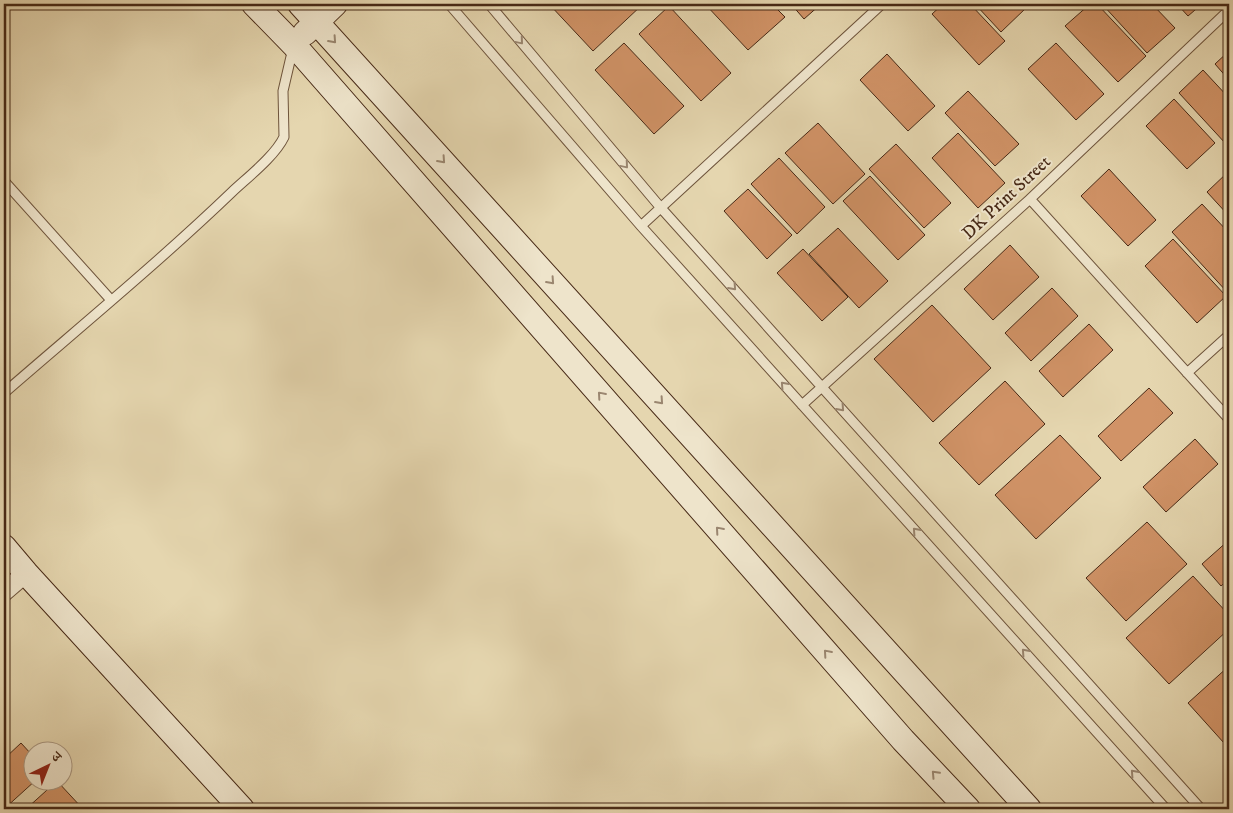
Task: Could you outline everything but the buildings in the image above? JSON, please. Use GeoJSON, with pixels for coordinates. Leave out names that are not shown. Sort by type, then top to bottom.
{"type":"FeatureCollection","features":[{"type":"Feature","properties":{"kind":"street"},"geometry":{"type":"LineString","coordinates":[[254,4],[294,45],[897,732],[968,809]]}},
{"type":"Feature","properties":{"kind":"street"},"geometry":{"type":"LineString","coordinates":[[273,24],[294,4]]}},
{"type":"Feature","properties":{"kind":"street"},"geometry":{"type":"LineString","coordinates":[[300,4],[1029,809]]}},
{"type":"Feature","properties":{"kind":"street"},"geometry":{"type":"LineString","coordinates":[[294,45],[335,4]]}},
{"type":"Feature","properties":{"kind":"street"},"geometry":{"type":"LineString","coordinates":[[4,546],[26,573],[242,809]]}},
{"type":"Feature","properties":{"kind":"street"},"geometry":{"type":"LineString","coordinates":[[4,592],[26,573]]}},
{"type":"Feature","properties":{"kind":"lane"},"geometry":{"type":"LineString","coordinates":[[449,4],[641,226],[1166,809]]}},
{"type":"Feature","properties":{"kind":"lane"},"geometry":{"type":"LineString","coordinates":[[489,4],[661,208],[1201,809]]}},
{"type":"Feature","properties":{"kind":"lane"},"geometry":{"type":"LineString","coordinates":[[641,226],[882,4]]}},
{"type":"Feature","properties":{"kind":"lane","name":"DK Print Street"},"geometry":{"type":"LineString","coordinates":[[802,405],[1030,199],[1229,10]]}},
{"type":"Feature","properties":{"kind":"lane"},"geometry":{"type":"LineString","coordinates":[[4,393],[194,228],[282,142],[284,137],[283,91],[294,45]]}},
{"type":"Feature","properties":{"kind":"lane"},"geometry":{"type":"LineString","coordinates":[[4,181],[111,300]]}},
{"type":"Feature","properties":{"kind":"lane"},"geometry":{"type":"LineString","coordinates":[[1030,199],[1229,419]]}},
{"type":"Feature","properties":{"kind":"lane"},"geometry":{"type":"LineString","coordinates":[[1188,373],[1229,335]]}}]}
